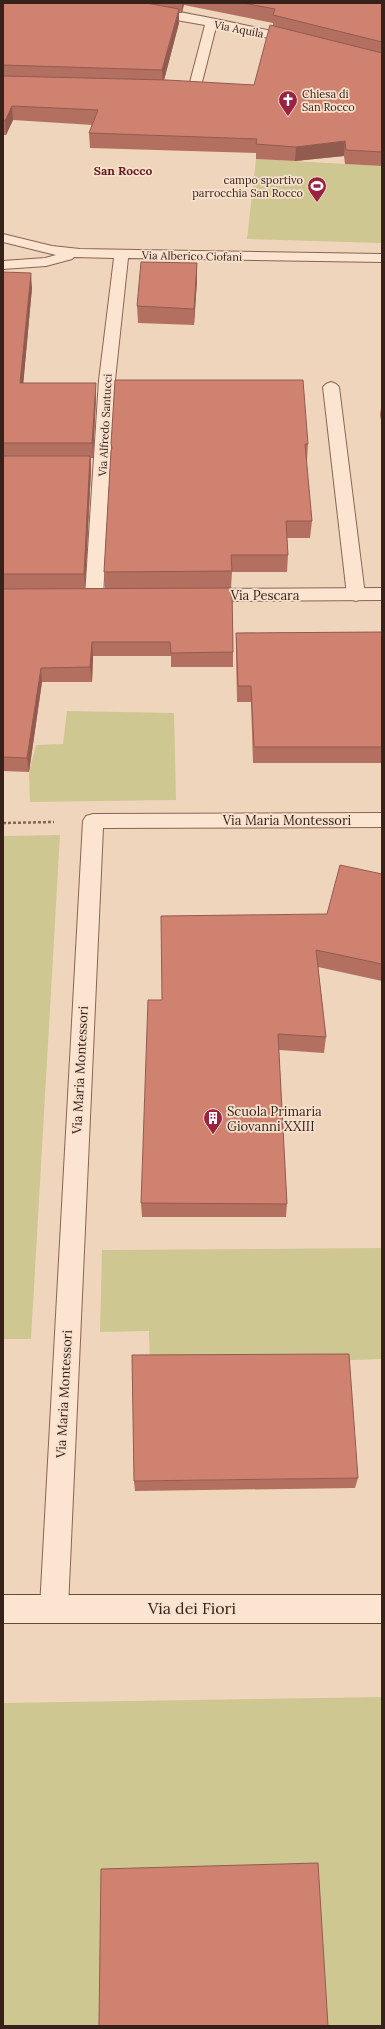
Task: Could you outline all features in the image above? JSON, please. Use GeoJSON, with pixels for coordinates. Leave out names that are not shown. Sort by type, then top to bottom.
{"type":"FeatureCollection","features":[{"type":"Feature","properties":{"kind":"street","name":"Via Aquila"},"geometry":{"type":"LineString","coordinates":[[95,3],[211,23],[305,42]]}},
{"type":"Feature","properties":{"kind":"street"},"geometry":{"type":"LineString","coordinates":[[162,89],[194,90],[211,23]]}},
{"type":"Feature","properties":{"kind":"street","name":"Via Alberico Ciofani"},"geometry":{"type":"LineString","coordinates":[[3,238],[52,250],[80,253],[121,255],[382,258]]}},
{"type":"Feature","properties":{"kind":"street"},"geometry":{"type":"LineString","coordinates":[[3,265],[46,262],[80,253]]}},
{"type":"Feature","properties":{"kind":"street","name":"Via Alfredo Santucci"},"geometry":{"type":"LineString","coordinates":[[94,596],[96,464],[121,255]]}},
{"type":"Feature","properties":{"kind":"street"},"geometry":{"type":"LineString","coordinates":[[331,387],[356,595]]}},
{"type":"Feature","properties":{"kind":"street","name":"Via Pescara"},"geometry":{"type":"LineString","coordinates":[[189,596],[382,594]]}},
{"type":"Feature","properties":{"kind":"street","name":"Via Maria Montessori"},"geometry":{"type":"LineString","coordinates":[[54,1608],[93,821],[382,820]]}},
{"type":"Feature","properties":{"kind":"street","name":"Via dei Fiori"},"geometry":{"type":"LineString","coordinates":[[3,1609],[382,1609]]}},
{"type":"Feature","properties":{"kind":"path"},"geometry":{"type":"LineString","coordinates":[[3,823],[93,821]]}},
{"type":"Feature","properties":{"kind":"shaded area","name":"campo sportivo parrocchia San Rocco"},"geometry":{"type":"Polygon","coordinates":[[[256,159],[382,166],[382,243],[247,239],[256,159]]]}},
{"type":"Feature","properties":{"kind":"shaded area"},"geometry":{"type":"Polygon","coordinates":[[[67,711],[174,713],[176,800],[30,802],[29,772],[36,745],[63,744],[67,711]]]}},
{"type":"Feature","properties":{"kind":"shaded area"},"geometry":{"type":"Polygon","coordinates":[[[60,835],[31,1339],[3,1339],[3,836],[60,835]]]}},
{"type":"Feature","properties":{"kind":"shaded area"},"geometry":{"type":"Polygon","coordinates":[[[382,1248],[382,1359],[150,1367],[149,1331],[100,1332],[102,1250],[382,1248]]]}},
{"type":"Feature","properties":{"kind":"shaded area"},"geometry":{"type":"Polygon","coordinates":[[[382,1697],[382,2026],[3,2026],[3,1703],[382,1697]]]}},
{"type":"Feature","properties":{"kind":"building"},"geometry":{"type":"Polygon","coordinates":[[[3,3],[146,3],[179,9],[162,70],[3,65],[3,3]]]}},
{"type":"Feature","properties":{"kind":"building"},"geometry":{"type":"Polygon","coordinates":[[[243,3],[382,3],[382,42],[273,15],[275,9],[243,3]]]}},
{"type":"Feature","properties":{"kind":"building"},"geometry":{"type":"Polygon","coordinates":[[[270,25],[382,53],[382,152],[346,150],[345,141],[296,147],[256,144],[257,139],[89,133],[98,110],[12,106],[5,121],[3,120],[3,76],[167,80],[254,85],[270,25]]]}},
{"type":"Feature","properties":{"kind":"building"},"geometry":{"type":"Polygon","coordinates":[[[141,262],[197,263],[194,309],[137,306],[141,262]]]}},
{"type":"Feature","properties":{"kind":"building"},"geometry":{"type":"Polygon","coordinates":[[[3,272],[31,273],[20,383],[96,383],[92,443],[3,443],[3,272]]]}},
{"type":"Feature","properties":{"kind":"building"},"geometry":{"type":"Polygon","coordinates":[[[115,380],[303,380],[308,444],[305,444],[312,521],[286,521],[288,555],[231,555],[232,571],[104,572],[115,380]]]}},
{"type":"Feature","properties":{"kind":"building"},"geometry":{"type":"Polygon","coordinates":[[[3,456],[90,456],[84,574],[3,574],[3,456]]]}},
{"type":"Feature","properties":{"kind":"building"},"geometry":{"type":"Polygon","coordinates":[[[232,588],[233,652],[171,653],[170,642],[92,642],[90,667],[41,668],[27,758],[3,757],[3,589],[232,588]]]}},
{"type":"Feature","properties":{"kind":"building"},"geometry":{"type":"Polygon","coordinates":[[[382,632],[382,747],[254,747],[251,686],[238,686],[236,633],[382,632]]]}},
{"type":"Feature","properties":{"kind":"building","name":"Scuola Primaria Giovanni XXIII"},"geometry":{"type":"Polygon","coordinates":[[[340,865],[382,874],[382,964],[316,950],[326,1037],[278,1034],[287,1204],[141,1203],[148,1000],[162,1000],[161,916],[327,914],[340,865]]]}},
{"type":"Feature","properties":{"kind":"building"},"geometry":{"type":"Polygon","coordinates":[[[349,1354],[358,1478],[134,1481],[132,1355],[349,1354]]]}},
{"type":"Feature","properties":{"kind":"building"},"geometry":{"type":"Polygon","coordinates":[[[318,1863],[328,2026],[99,2026],[101,1869],[318,1863]]]}},
{"type":"Feature","properties":{"kind":"place","name":"Chiesa di San Rocco"},"geometry":{"type":"Point","coordinates":[288,117]}},
{"type":"Feature","properties":{"kind":"place","name":"campo sportivo parrocchia San Rocco"},"geometry":{"type":"Point","coordinates":[317,203]}},
{"type":"Feature","properties":{"kind":"place","name":"Scuola Primaria Giovanni XXIII"},"geometry":{"type":"Point","coordinates":[213,1135]}},
{"type":"Feature","properties":{"kind":"district","name":"San Rocco"},"geometry":{"type":"Point","coordinates":[123,170]}}]}
